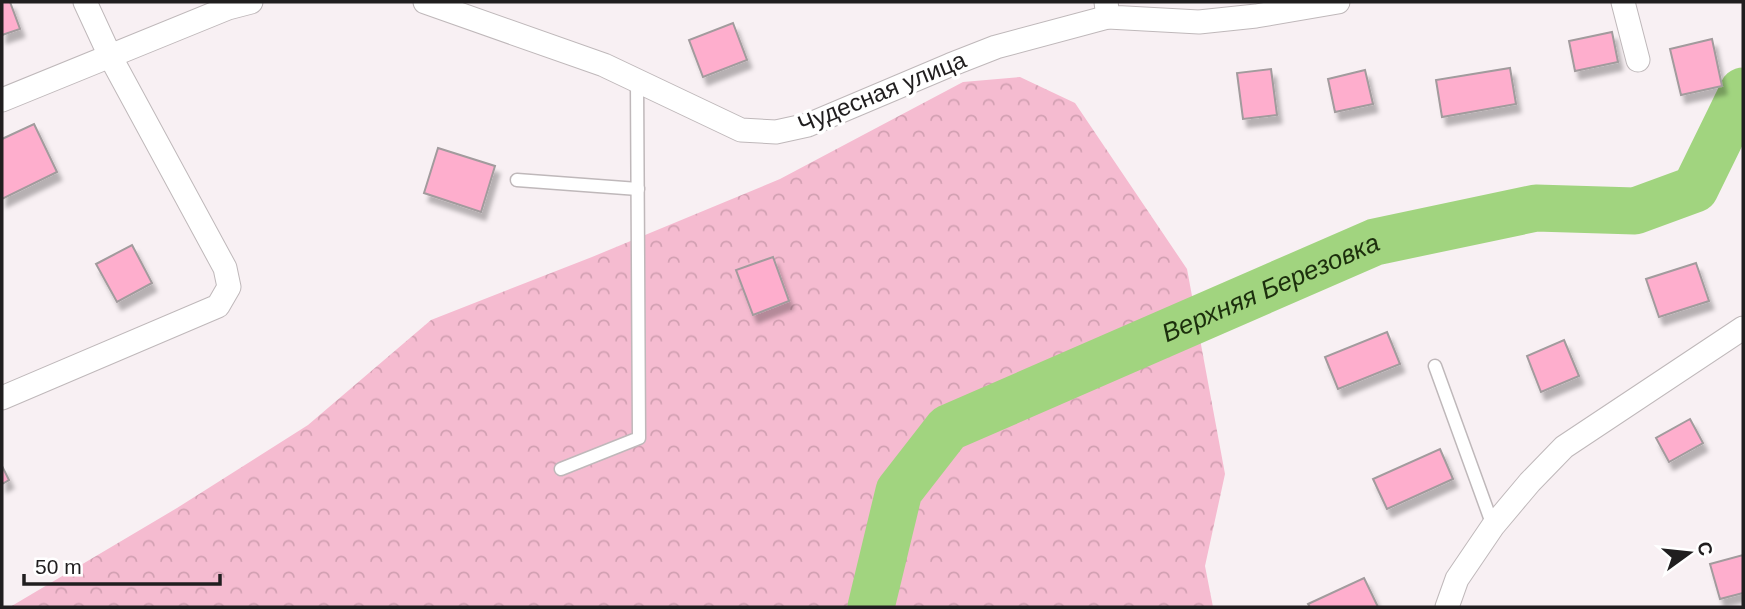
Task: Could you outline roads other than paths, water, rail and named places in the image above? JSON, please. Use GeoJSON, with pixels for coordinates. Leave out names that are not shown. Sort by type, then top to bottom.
{"type":"FeatureCollection","features":[{"type":"Feature","properties":{"kind":"street"},"geometry":{"type":"LineString","coordinates":[[2,398],[218,306],[229,287],[225,268],[110,56],[85,2]]}},
{"type":"Feature","properties":{"kind":"street"},"geometry":{"type":"LineString","coordinates":[[2,100],[228,8],[251,2]]}},
{"type":"Feature","properties":{"kind":"street","name":"Чудесная улица"},"geometry":{"type":"LineString","coordinates":[[425,2],[604,65],[741,130],[776,132],[808,125],[996,47],[1107,9],[1199,22],[1256,16],[1338,2]]}},
{"type":"Feature","properties":{"kind":"street"},"geometry":{"type":"LineString","coordinates":[[1623,2],[1638,60]]}},
{"type":"Feature","properties":{"kind":"street"},"geometry":{"type":"LineString","coordinates":[[1447,607],[1457,579],[1493,526],[1564,447],[1742,332]]}},
{"type":"Feature","properties":{"kind":"lane"},"geometry":{"type":"LineString","coordinates":[[561,469],[639,439],[637,81]]}},
{"type":"Feature","properties":{"kind":"lane"},"geometry":{"type":"LineString","coordinates":[[517,180],[638,189]]}},
{"type":"Feature","properties":{"kind":"lane"},"geometry":{"type":"LineString","coordinates":[[1435,366],[1493,526]]}},
{"type":"Feature","properties":{"kind":"waterway","name":"Верхняя Березовка"},"geometry":{"type":"LineString","coordinates":[[871,607],[899,491],[948,428],[1375,242],[1536,208],[1635,211],[1695,189],[1743,91]]}}]}
